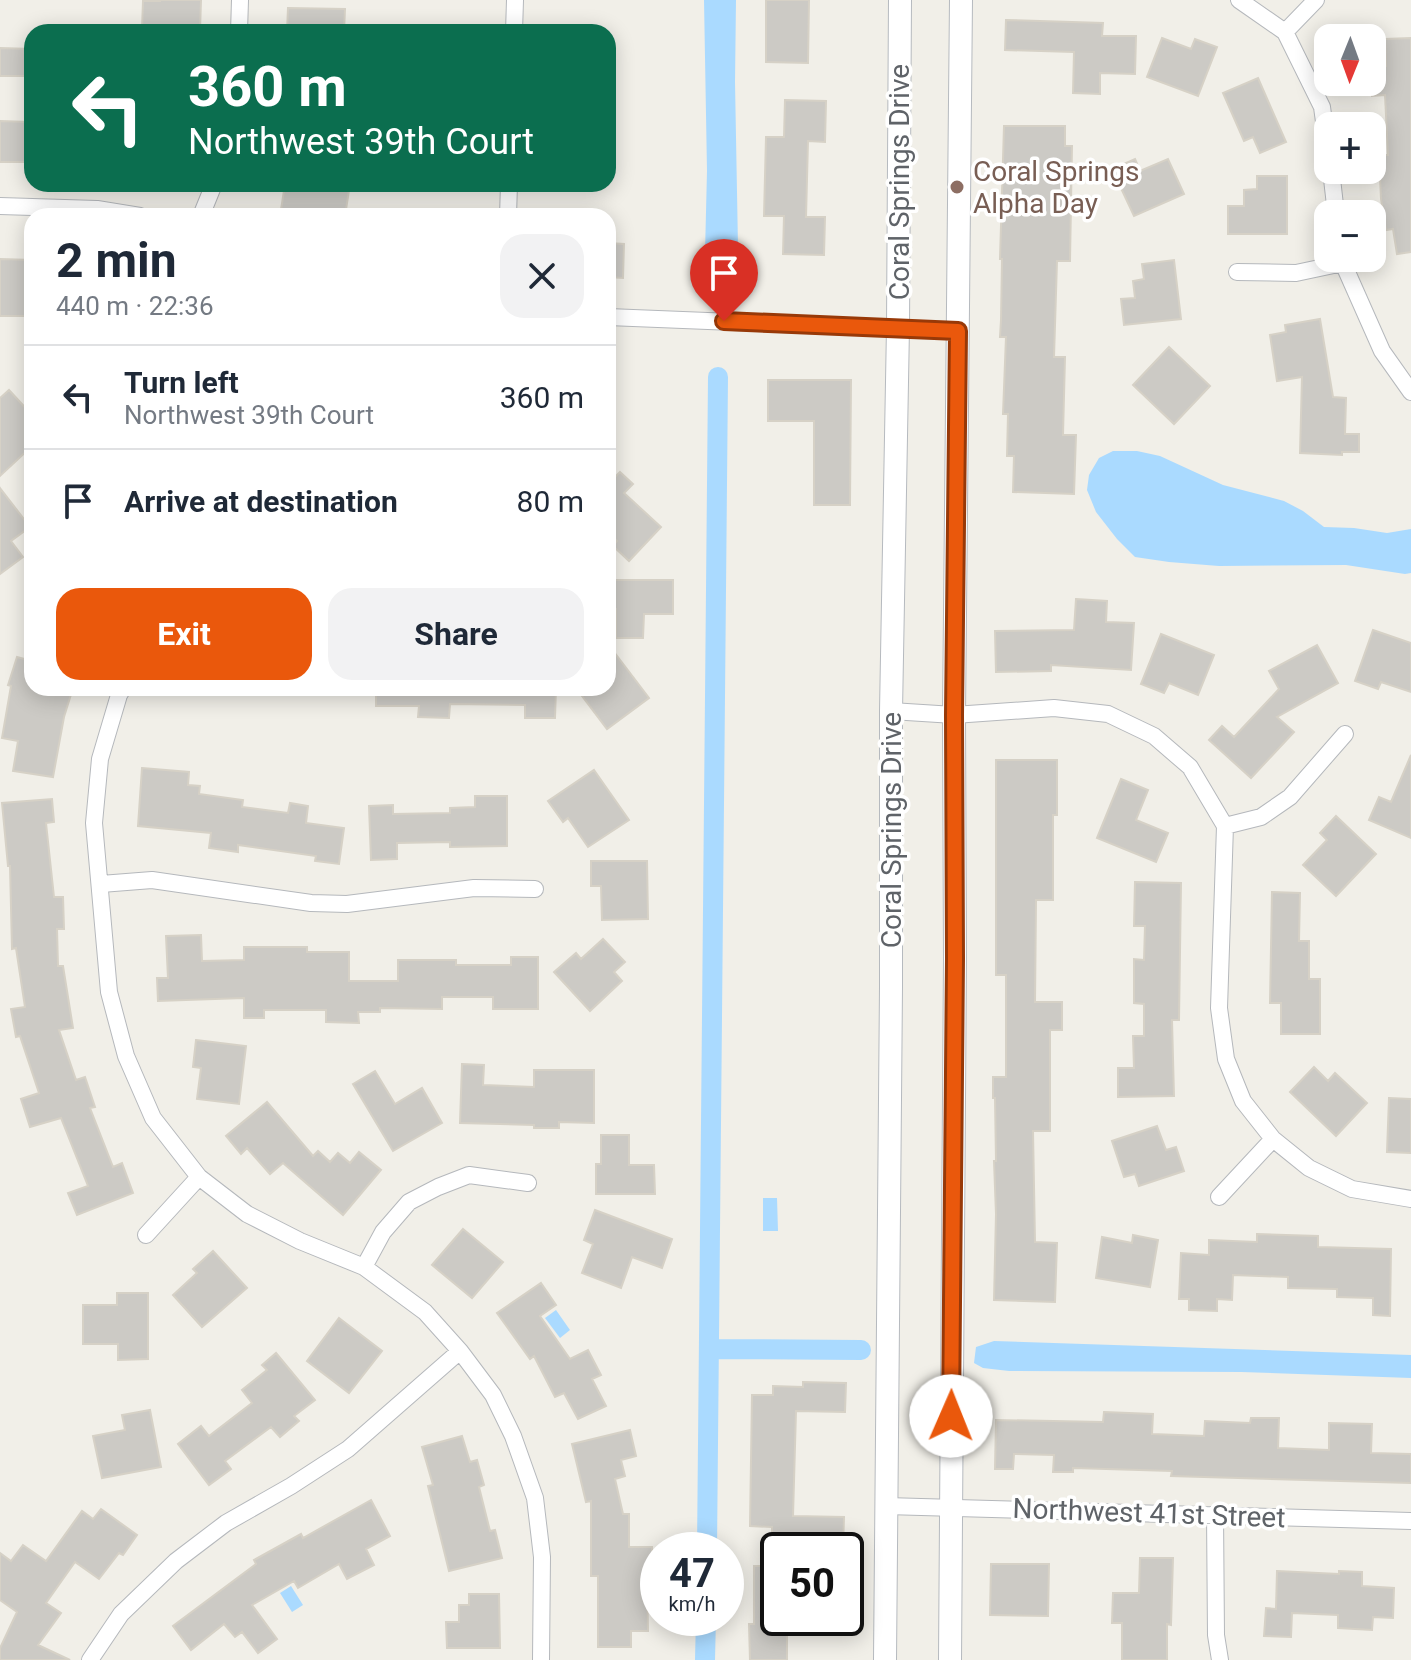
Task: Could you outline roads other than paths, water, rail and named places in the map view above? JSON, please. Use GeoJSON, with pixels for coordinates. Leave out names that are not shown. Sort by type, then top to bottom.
{"type":"FeatureCollection","features":[{"type":"Feature","properties":{"kind":"main road","name":"Coral Springs Drive"},"geometry":{"type":"LineString","coordinates":[[885,1660],[891,711],[900,0]]}},
{"type":"Feature","properties":{"kind":"main road"},"geometry":{"type":"LineString","coordinates":[[950,1660],[961,0]]}},
{"type":"Feature","properties":{"kind":"street"},"geometry":{"type":"LineString","coordinates":[[239,24],[240,0]]}},
{"type":"Feature","properties":{"kind":"street"},"geometry":{"type":"LineString","coordinates":[[514,24],[515,0]]}},
{"type":"Feature","properties":{"kind":"street"},"geometry":{"type":"LineString","coordinates":[[1239,0],[1285,32],[1323,112]]}},
{"type":"Feature","properties":{"kind":"street"},"geometry":{"type":"LineString","coordinates":[[1285,32],[1316,0]]}},
{"type":"Feature","properties":{"kind":"street"},"geometry":{"type":"LineString","coordinates":[[0,206],[65,208]]}},
{"type":"Feature","properties":{"kind":"street"},"geometry":{"type":"LineString","coordinates":[[1237,272],[1296,273],[1314,268]]}},
{"type":"Feature","properties":{"kind":"street"},"geometry":{"type":"LineString","coordinates":[[1347,272],[1382,351],[1410,388]]}},
{"type":"Feature","properties":{"kind":"street"},"geometry":{"type":"LineString","coordinates":[[616,317],[958,331]]}},
{"type":"Feature","properties":{"kind":"street"},"geometry":{"type":"LineString","coordinates":[[119,696],[100,759],[94,823],[109,992],[126,1056],[153,1118],[199,1177],[247,1214],[300,1241],[364,1267],[425,1312],[493,1395],[513,1436],[535,1498],[542,1557],[541,1660]]}},
{"type":"Feature","properties":{"kind":"street"},"geometry":{"type":"LineString","coordinates":[[891,711],[954,715],[1054,708],[1108,714],[1154,736],[1190,767],[1225,826],[1219,1008],[1226,1059],[1243,1101],[1273,1139],[1309,1168],[1352,1189],[1411,1199]]}},
{"type":"Feature","properties":{"kind":"street"},"geometry":{"type":"LineString","coordinates":[[1225,826],[1261,817],[1290,797],[1345,734]]}},
{"type":"Feature","properties":{"kind":"street"},"geometry":{"type":"LineString","coordinates":[[101,884],[152,880],[311,903],[347,904],[474,888],[535,889]]}},
{"type":"Feature","properties":{"kind":"street"},"geometry":{"type":"LineString","coordinates":[[1219,1197],[1273,1139]]}},
{"type":"Feature","properties":{"kind":"street"},"geometry":{"type":"LineString","coordinates":[[364,1267],[383,1232],[409,1202],[438,1187],[469,1175],[528,1183]]}},
{"type":"Feature","properties":{"kind":"street"},"geometry":{"type":"LineString","coordinates":[[146,1235],[199,1177]]}},
{"type":"Feature","properties":{"kind":"street"},"geometry":{"type":"LineString","coordinates":[[90,1660],[121,1614],[176,1561],[226,1523],[348,1449],[460,1351]]}},
{"type":"Feature","properties":{"kind":"street","name":"Northwest 41st Street"},"geometry":{"type":"LineString","coordinates":[[886,1506],[1411,1521]]}},
{"type":"Feature","properties":{"kind":"street"},"geometry":{"type":"LineString","coordinates":[[1215,1514],[1216,1635],[1220,1660]]}},
{"type":"Feature","properties":{"kind":"water"},"geometry":{"type":"Polygon","coordinates":[[[704,0],[736,0],[738,247],[741,261],[739,270],[732,275],[720,276],[707,265],[705,253],[704,0]]]}},
{"type":"Feature","properties":{"kind":"water"},"geometry":{"type":"Polygon","coordinates":[[[1113,451],[1137,451],[1160,456],[1223,485],[1284,501],[1324,527],[1387,533],[1411,529],[1411,573],[1346,565],[1219,566],[1135,557],[1096,512],[1087,490],[1089,475],[1099,458],[1113,451]]]}},
{"type":"Feature","properties":{"kind":"water"},"geometry":{"type":"Polygon","coordinates":[[[763,1198],[777,1198],[778,1231],[763,1231],[763,1198]]]}},
{"type":"Feature","properties":{"kind":"water"},"geometry":{"type":"Polygon","coordinates":[[[556,1310],[570,1330],[560,1338],[545,1318],[556,1310]]]}},
{"type":"Feature","properties":{"kind":"water"},"geometry":{"type":"Polygon","coordinates":[[[994,1341],[1411,1355],[1411,1378],[1241,1372],[1009,1371],[983,1368],[974,1363],[976,1347],[994,1341]]]}},
{"type":"Feature","properties":{"kind":"water"},"geometry":{"type":"Polygon","coordinates":[[[291,1586],[303,1605],[292,1612],[280,1593],[291,1586]]]}},
{"type":"Feature","properties":{"kind":"waterway"},"geometry":{"type":"LineString","coordinates":[[707,1532],[718,377]]}},
{"type":"Feature","properties":{"kind":"waterway"},"geometry":{"type":"LineString","coordinates":[[709,1349],[861,1350]]}},
{"type":"Feature","properties":{"kind":"waterway"},"geometry":{"type":"LineString","coordinates":[[705,1660],[706,1636]]}},
{"type":"Feature","properties":{"kind":"place","name":"Coral Springs Alpha Day"},"geometry":{"type":"Point","coordinates":[957,187]}}]}
